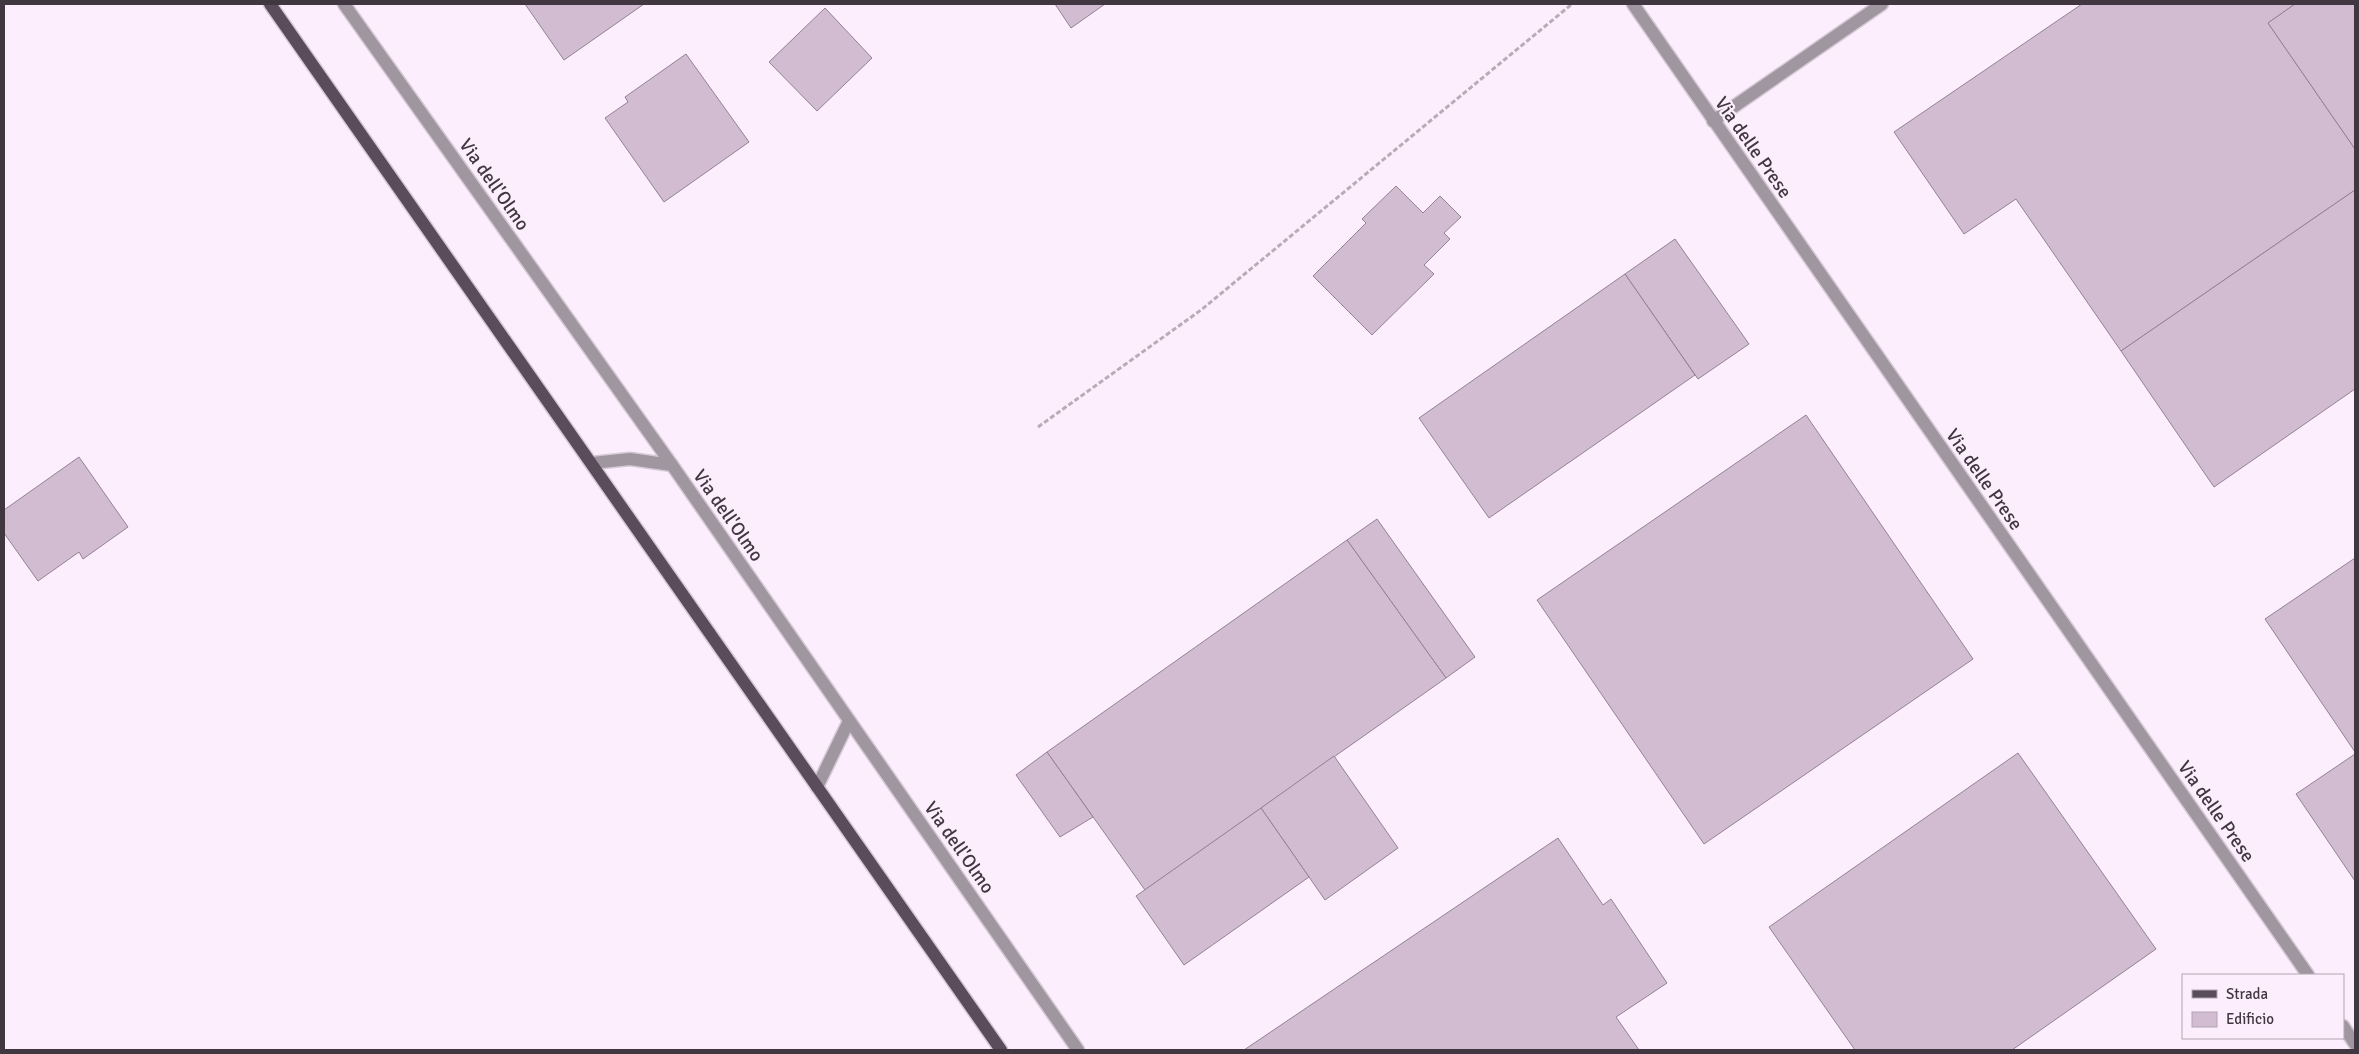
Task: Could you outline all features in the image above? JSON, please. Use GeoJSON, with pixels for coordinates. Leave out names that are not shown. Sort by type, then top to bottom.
{"type":"FeatureCollection","features":[{"type":"Feature","properties":{"kind":"main road"},"geometry":{"type":"LineString","coordinates":[[270,4],[1001,1050]]}},
{"type":"Feature","properties":{"kind":"street","name":"Via dell'Olmo"},"geometry":{"type":"LineString","coordinates":[[344,4],[672,465],[1078,1050]]}},
{"type":"Feature","properties":{"kind":"street","name":"Via delle Prese"},"geometry":{"type":"LineString","coordinates":[[1633,4],[2307,974]]}},
{"type":"Feature","properties":{"kind":"street"},"geometry":{"type":"LineString","coordinates":[[1713,121],[1882,4]]}},
{"type":"Feature","properties":{"kind":"street"},"geometry":{"type":"LineString","coordinates":[[592,463],[630,459],[672,465]]}},
{"type":"Feature","properties":{"kind":"street"},"geometry":{"type":"LineString","coordinates":[[817,787],[850,721]]}},
{"type":"Feature","properties":{"kind":"street"},"geometry":{"type":"LineString","coordinates":[[2344,1028],[2355,1044]]}},
{"type":"Feature","properties":{"kind":"path"},"geometry":{"type":"LineString","coordinates":[[1038,427],[1201,310],[1572,4]]}},
{"type":"Feature","properties":{"kind":"building"},"geometry":{"type":"Polygon","coordinates":[[[525,4],[644,4],[564,60],[525,4]]]}},
{"type":"Feature","properties":{"kind":"building"},"geometry":{"type":"Polygon","coordinates":[[[1055,4],[1105,4],[1071,28],[1055,4]]]}},
{"type":"Feature","properties":{"kind":"building"},"geometry":{"type":"Polygon","coordinates":[[[2082,4],[2295,4],[2268,23],[2355,149],[2355,190],[2121,351],[2016,199],[1964,234],[1894,132],[2082,4]]]}},
{"type":"Feature","properties":{"kind":"building"},"geometry":{"type":"Polygon","coordinates":[[[2295,4],[2355,4],[2355,149],[2268,23],[2295,4]]]}},
{"type":"Feature","properties":{"kind":"building"},"geometry":{"type":"Polygon","coordinates":[[[825,8],[872,58],[817,111],[769,62],[825,8]]]}},
{"type":"Feature","properties":{"kind":"building"},"geometry":{"type":"Polygon","coordinates":[[[686,54],[749,142],[664,202],[605,118],[628,102],[625,97],[686,54]]]}},
{"type":"Feature","properties":{"kind":"building"},"geometry":{"type":"Polygon","coordinates":[[[1396,186],[1423,213],[1440,196],[1461,217],[1444,233],[1450,239],[1424,265],[1434,274],[1372,335],[1313,276],[1366,223],[1362,219],[1396,186]]]}},
{"type":"Feature","properties":{"kind":"building"},"geometry":{"type":"Polygon","coordinates":[[[2355,190],[2355,389],[2214,487],[2121,351],[2355,190]]]}},
{"type":"Feature","properties":{"kind":"building"},"geometry":{"type":"Polygon","coordinates":[[[1675,239],[1749,344],[1698,379],[1625,274],[1675,239]]]}},
{"type":"Feature","properties":{"kind":"building"},"geometry":{"type":"Polygon","coordinates":[[[1625,274],[1695,375],[1489,518],[1419,418],[1625,274]]]}},
{"type":"Feature","properties":{"kind":"building"},"geometry":{"type":"Polygon","coordinates":[[[1806,415],[1973,659],[1704,844],[1537,600],[1806,415]]]}},
{"type":"Feature","properties":{"kind":"building"},"geometry":{"type":"Polygon","coordinates":[[[79,457],[128,527],[83,559],[79,552],[38,581],[4,533],[4,510],[79,457]]]}},
{"type":"Feature","properties":{"kind":"building"},"geometry":{"type":"Polygon","coordinates":[[[1377,519],[1475,657],[1446,678],[1347,540],[1377,519]]]}},
{"type":"Feature","properties":{"kind":"building"},"geometry":{"type":"Polygon","coordinates":[[[1347,540],[1446,678],[1145,890],[1047,752],[1347,540]]]}},
{"type":"Feature","properties":{"kind":"building"},"geometry":{"type":"Polygon","coordinates":[[[2355,558],[2355,752],[2265,619],[2355,558]]]}},
{"type":"Feature","properties":{"kind":"building"},"geometry":{"type":"Polygon","coordinates":[[[1047,752],[1093,817],[1060,837],[1016,775],[1047,752]]]}},
{"type":"Feature","properties":{"kind":"building"},"geometry":{"type":"Polygon","coordinates":[[[2018,753],[2156,949],[2012,1050],[1855,1050],[1769,927],[2018,753]]]}},
{"type":"Feature","properties":{"kind":"building"},"geometry":{"type":"Polygon","coordinates":[[[2355,754],[2355,881],[2296,794],[2355,754]]]}},
{"type":"Feature","properties":{"kind":"building"},"geometry":{"type":"Polygon","coordinates":[[[1334,756],[1398,848],[1325,900],[1261,808],[1334,756]]]}},
{"type":"Feature","properties":{"kind":"building"},"geometry":{"type":"Polygon","coordinates":[[[1261,808],[1309,877],[1184,965],[1136,896],[1261,808]]]}},
{"type":"Feature","properties":{"kind":"building"},"geometry":{"type":"Polygon","coordinates":[[[1558,838],[1603,905],[1611,899],[1667,983],[1616,1017],[1639,1050],[1244,1050],[1558,838]]]}}]}
